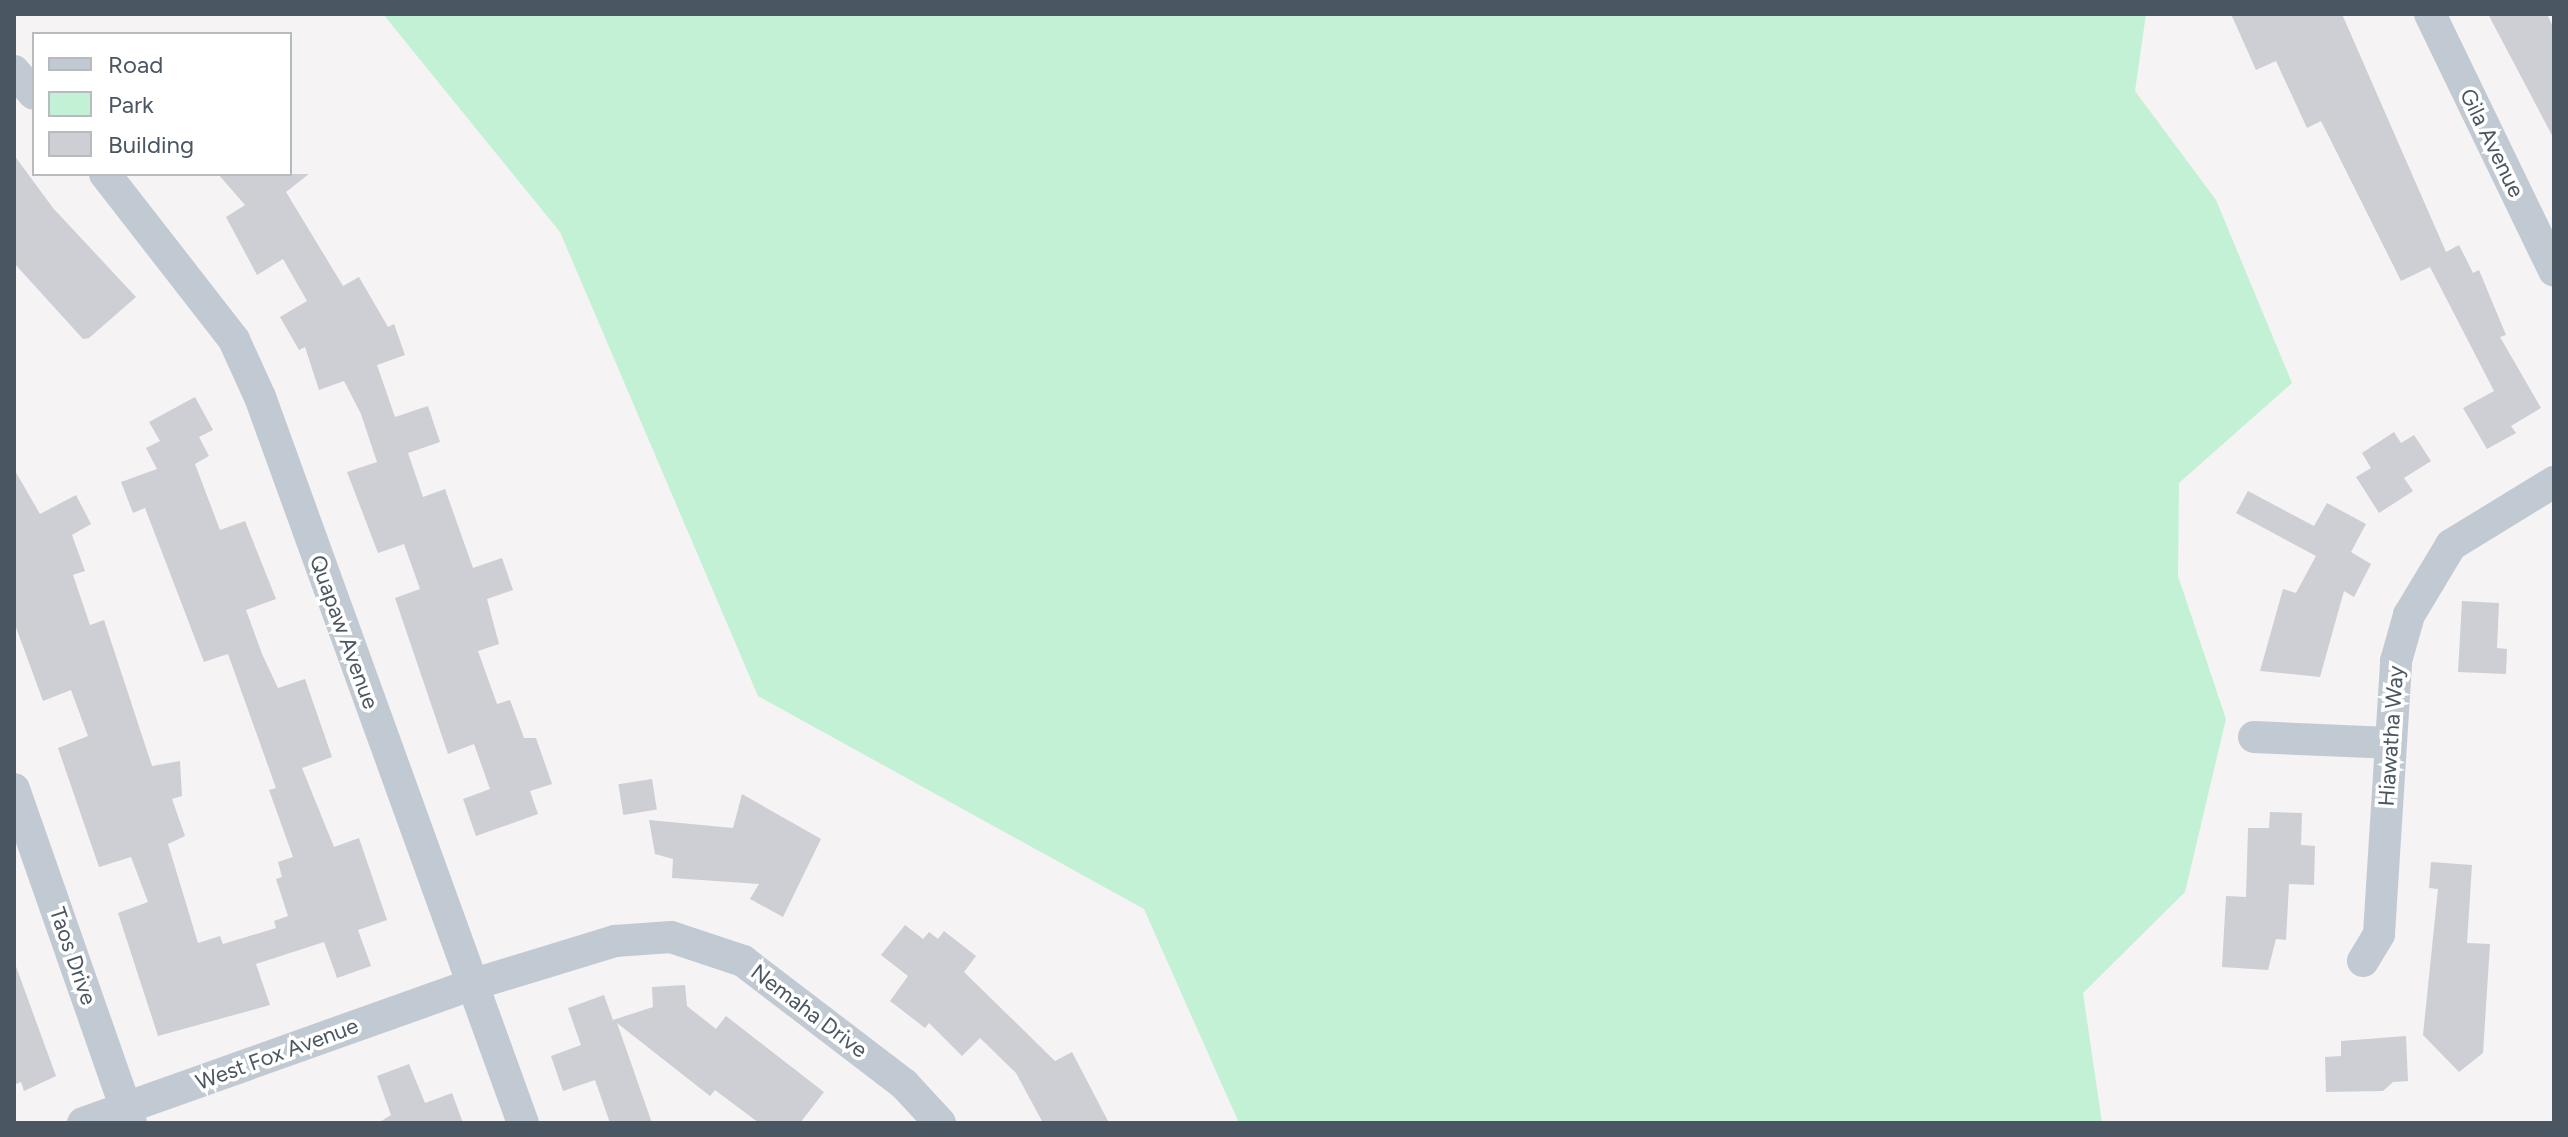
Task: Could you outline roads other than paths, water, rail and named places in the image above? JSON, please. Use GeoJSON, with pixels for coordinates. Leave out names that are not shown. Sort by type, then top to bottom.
{"type":"FeatureCollection","features":[{"type":"Feature","properties":{"kind":"street","name":"Gila Avenue"},"geometry":{"type":"LineString","coordinates":[[2430,14],[2554,271]]}},
{"type":"Feature","properties":{"kind":"street"},"geometry":{"type":"LineString","coordinates":[[14,71],[32,92]]}},
{"type":"Feature","properties":{"kind":"street","name":"Quapaw Avenue"},"geometry":{"type":"LineString","coordinates":[[107,176],[234,340],[260,397],[523,1123]]}},
{"type":"Feature","properties":{"kind":"street","name":"Hiawatha Way"},"geometry":{"type":"LineString","coordinates":[[2363,961],[2379,934],[2396,661],[2409,615],[2451,545],[2554,482]]}},
{"type":"Feature","properties":{"kind":"street"},"geometry":{"type":"LineString","coordinates":[[2254,737],[2389,743]]}},
{"type":"Feature","properties":{"kind":"street","name":"Taos Drive"},"geometry":{"type":"LineString","coordinates":[[14,789],[128,1115]]}},
{"type":"Feature","properties":{"kind":"street","name":"Nemaha Drive"},"geometry":{"type":"LineString","coordinates":[[471,985],[615,941],[671,937],[743,961],[904,1084],[940,1123]]}},
{"type":"Feature","properties":{"kind":"street","name":"West Fox Avenue"},"geometry":{"type":"LineString","coordinates":[[83,1123],[128,1115],[471,985]]}}]}
